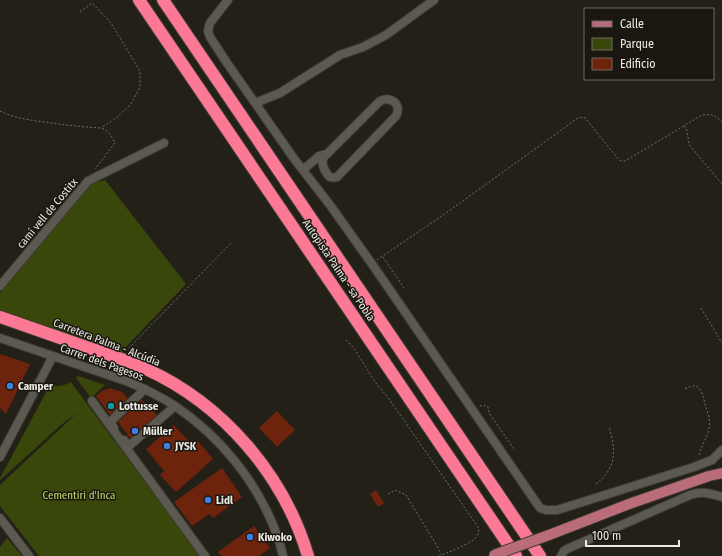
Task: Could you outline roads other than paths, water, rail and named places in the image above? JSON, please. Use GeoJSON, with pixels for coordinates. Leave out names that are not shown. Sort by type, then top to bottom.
{"type":"FeatureCollection","features":[{"type":"Feature","properties":{"kind":"highway","name":"Autopista Palma - sa Pobla"},"geometry":{"type":"LineString","coordinates":[[139,0],[516,556]]}},
{"type":"Feature","properties":{"kind":"highway","name":"Autopista Palma - sa Pobla"},"geometry":{"type":"LineString","coordinates":[[163,0],[540,556]]}},
{"type":"Feature","properties":{"kind":"highway","name":"Carretera Palma - Alcúdia"},"geometry":{"type":"LineString","coordinates":[[0,317],[123,359],[155,373],[213,411],[260,461],[281,493],[297,525],[308,556]]}},
{"type":"Feature","properties":{"kind":"highway","name":"Carretera Palma - Alcúdia"},"geometry":{"type":"LineString","coordinates":[[0,324],[132,370],[158,382],[194,406],[226,434],[259,472],[285,515],[300,556]]}},
{"type":"Feature","properties":{"kind":"main road"},"geometry":{"type":"LineString","coordinates":[[709,476],[722,468]]}},
{"type":"Feature","properties":{"kind":"main road"},"geometry":{"type":"LineString","coordinates":[[492,556],[629,504],[722,472]]}},
{"type":"Feature","properties":{"kind":"street"},"geometry":{"type":"LineString","coordinates":[[228,0],[210,22],[208,31],[213,42],[255,103],[372,264],[537,505],[546,510],[553,511],[561,509],[694,467],[712,460],[721,451]]}},
{"type":"Feature","properties":{"kind":"street"},"geometry":{"type":"LineString","coordinates":[[255,103],[280,94],[340,55],[363,47],[386,35],[434,0]]}},
{"type":"Feature","properties":{"kind":"street"},"geometry":{"type":"LineString","coordinates":[[303,170],[319,156],[327,154],[380,101],[389,99],[397,106],[398,110],[396,116],[337,177],[334,178],[330,176],[324,168],[323,161],[327,154]]}},
{"type":"Feature","properties":{"kind":"street","name":"camí vell de Costitx"},"geometry":{"type":"LineString","coordinates":[[0,286],[88,181],[164,144]]}},
{"type":"Feature","properties":{"kind":"street","name":"Carrer dels Pagesos"},"geometry":{"type":"LineString","coordinates":[[0,338],[126,381],[145,389],[175,406],[205,430],[230,456],[246,477],[270,519],[278,537],[283,556]]}},
{"type":"Feature","properties":{"kind":"street"},"geometry":{"type":"LineString","coordinates":[[0,457],[53,356]]}},
{"type":"Feature","properties":{"kind":"street"},"geometry":{"type":"LineString","coordinates":[[145,389],[110,422],[129,446],[175,406]]}},
{"type":"Feature","properties":{"kind":"street"},"geometry":{"type":"LineString","coordinates":[[92,401],[205,556]]}},
{"type":"Feature","properties":{"kind":"street"},"geometry":{"type":"LineString","coordinates":[[562,556],[564,551],[567,549],[690,495],[703,492],[722,497]]}},
{"type":"Feature","properties":{"kind":"street"},"geometry":{"type":"LineString","coordinates":[[0,518],[29,556]]}},
{"type":"Feature","properties":{"kind":"place","name":"Camper"},"geometry":{"type":"Point","coordinates":[10,386]}},
{"type":"Feature","properties":{"kind":"place","name":"Lottusse"},"geometry":{"type":"Point","coordinates":[111,406]}},
{"type":"Feature","properties":{"kind":"place","name":"Müller"},"geometry":{"type":"Point","coordinates":[135,431]}},
{"type":"Feature","properties":{"kind":"place","name":"JYSK"},"geometry":{"type":"Point","coordinates":[167,446]}},
{"type":"Feature","properties":{"kind":"place","name":"Lidl"},"geometry":{"type":"Point","coordinates":[208,500]}},
{"type":"Feature","properties":{"kind":"place","name":"Kiwoko"},"geometry":{"type":"Point","coordinates":[250,537]}},
{"type":"Feature","properties":{"kind":"park label","name":"Cementiri d'Inca"},"geometry":{"type":"Point","coordinates":[79,495]}}]}
